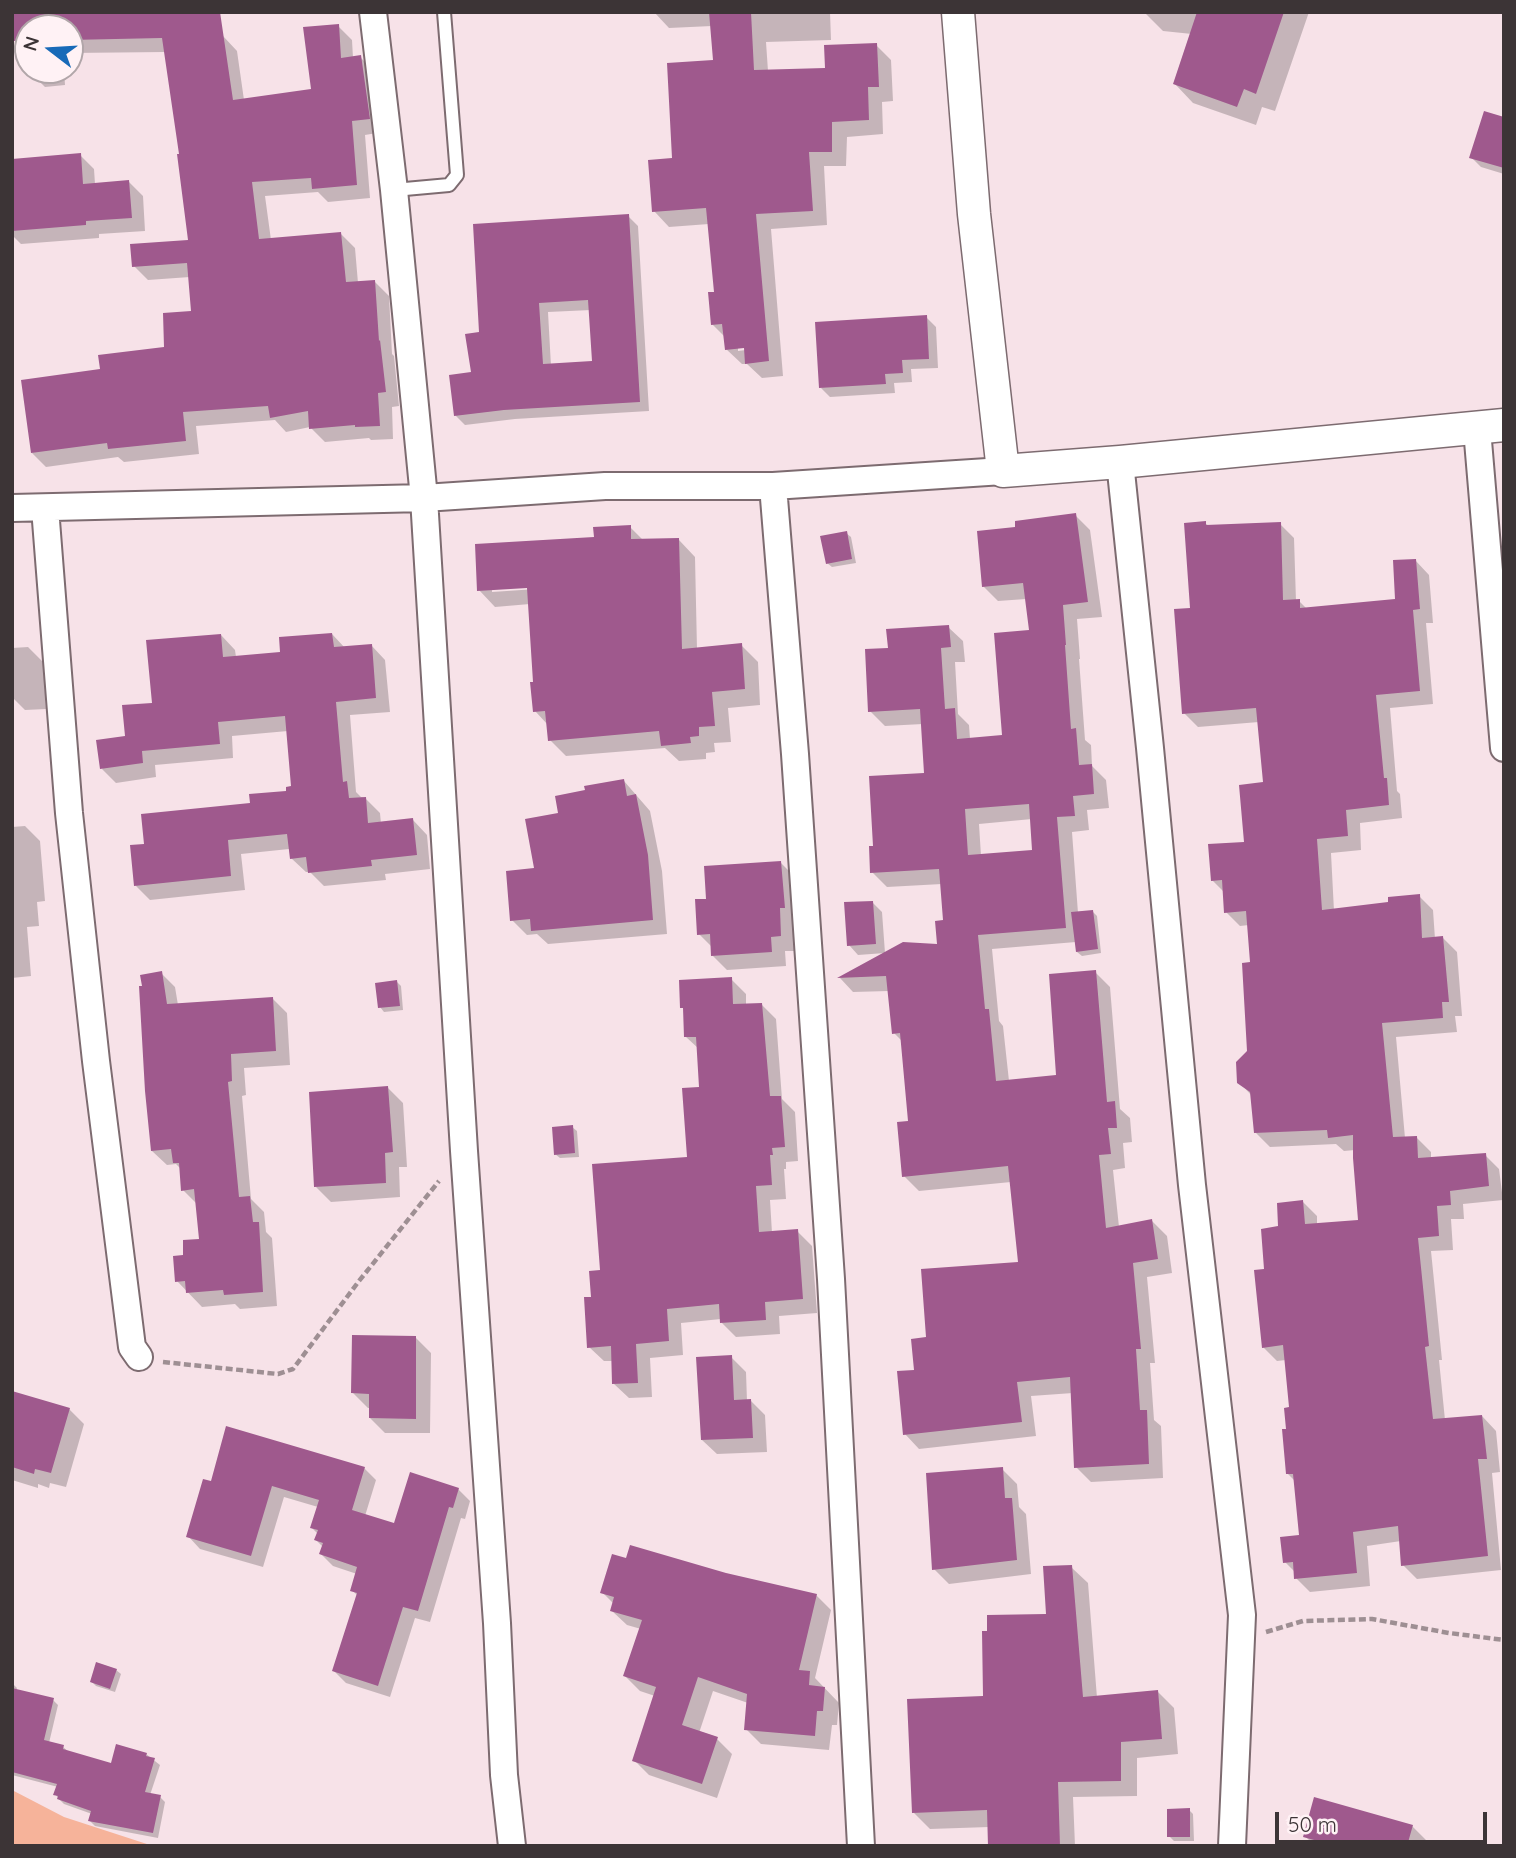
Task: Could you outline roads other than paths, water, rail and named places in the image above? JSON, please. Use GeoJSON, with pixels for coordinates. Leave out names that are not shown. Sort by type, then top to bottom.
{"type":"FeatureCollection","features":[{"type":"Feature","properties":{"kind":"street"},"geometry":{"type":"LineString","coordinates":[[373,12],[394,190],[424,498],[464,1151],[496,1609],[504,1774],[512,1846]]}},
{"type":"Feature","properties":{"kind":"street"},"geometry":{"type":"LineString","coordinates":[[958,12],[974,214],[1003,471]]}},
{"type":"Feature","properties":{"kind":"street"},"geometry":{"type":"LineString","coordinates":[[12,508],[424,498],[605,486],[773,486],[1120,462],[1491,427],[1504,748]]}},
{"type":"Feature","properties":{"kind":"street"},"geometry":{"type":"LineString","coordinates":[[1120,462],[1152,762],[1192,1185],[1242,1615],[1232,1846]]}},
{"type":"Feature","properties":{"kind":"street"},"geometry":{"type":"LineString","coordinates":[[773,486],[795,754],[831,1279],[861,1846]]}},
{"type":"Feature","properties":{"kind":"street"},"geometry":{"type":"LineString","coordinates":[[45,508],[69,813],[90,1006],[132,1346],[139,1357]]}},
{"type":"Feature","properties":{"kind":"lane"},"geometry":{"type":"LineString","coordinates":[[394,190],[449,186],[457,175],[444,12]]}}]}
